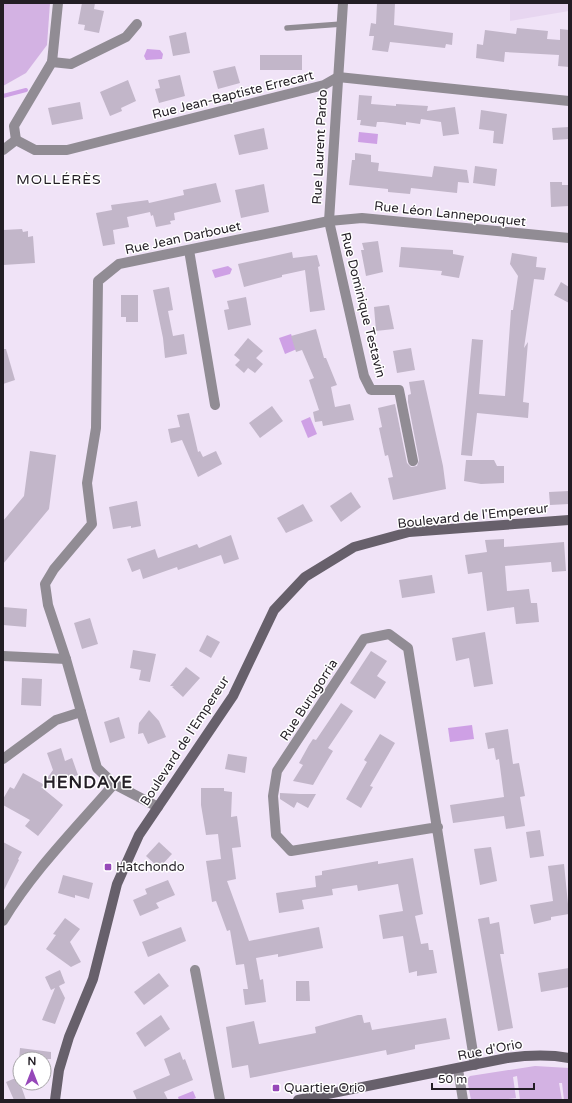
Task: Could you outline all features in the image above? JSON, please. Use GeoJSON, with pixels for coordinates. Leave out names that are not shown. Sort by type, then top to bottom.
{"type":"FeatureCollection","features":[{"type":"Feature","properties":{"kind":"main road","name":"Boulevard de l'Empereur"},"geometry":{"type":"LineString","coordinates":[[55,1100],[59,1070],[69,1036],[93,979],[117,884],[139,835],[233,696],[274,610],[305,577],[354,547],[409,532],[569,520]]}},
{"type":"Feature","properties":{"kind":"main road","name":"Rue d'Orio"},"geometry":{"type":"LineString","coordinates":[[298,1100],[532,1055],[553,1055],[569,1058]]}},
{"type":"Feature","properties":{"kind":"street"},"geometry":{"type":"LineString","coordinates":[[3,150],[16,140],[14,126],[52,62],[58,3]]}},
{"type":"Feature","properties":{"kind":"street","name":"Rue Laurent Pardo"},"geometry":{"type":"LineString","coordinates":[[329,221],[343,3]]}},
{"type":"Feature","properties":{"kind":"street"},"geometry":{"type":"LineString","coordinates":[[52,62],[71,64],[126,37],[137,24]]}},
{"type":"Feature","properties":{"kind":"street"},"geometry":{"type":"LineString","coordinates":[[338,77],[569,101]]}},
{"type":"Feature","properties":{"kind":"street","name":"Rue Jean-Baptiste Errecart"},"geometry":{"type":"LineString","coordinates":[[16,140],[35,150],[67,150],[324,86],[338,77]]}},
{"type":"Feature","properties":{"kind":"street","name":"Rue Léon Lannepouquet"},"geometry":{"type":"LineString","coordinates":[[329,221],[362,218],[569,238]]}},
{"type":"Feature","properties":{"kind":"street","name":"Rue Jean Darbouet"},"geometry":{"type":"LineString","coordinates":[[66,659],[48,605],[45,584],[54,569],[92,524],[87,483],[96,428],[98,281],[119,264],[329,221]]}},
{"type":"Feature","properties":{"kind":"street","name":"Rue Dominique Testavin"},"geometry":{"type":"LineString","coordinates":[[329,221],[364,376],[371,390],[399,390],[413,462]]}},
{"type":"Feature","properties":{"kind":"street"},"geometry":{"type":"LineString","coordinates":[[189,250],[215,404]]}},
{"type":"Feature","properties":{"kind":"street","name":"Rue Burugorria"},"geometry":{"type":"LineString","coordinates":[[438,827],[291,851],[276,835],[274,796],[277,772],[364,639],[389,634],[408,648],[438,827],[475,1065]]}},
{"type":"Feature","properties":{"kind":"street"},"geometry":{"type":"LineString","coordinates":[[3,656],[66,659],[97,768],[114,784],[158,807]]}},
{"type":"Feature","properties":{"kind":"street"},"geometry":{"type":"LineString","coordinates":[[3,759],[56,720],[81,712]]}},
{"type":"Feature","properties":{"kind":"street"},"geometry":{"type":"LineString","coordinates":[[3,921],[16,899],[60,845],[114,784]]}},
{"type":"Feature","properties":{"kind":"street"},"geometry":{"type":"LineString","coordinates":[[195,970],[220,1100]]}},
{"type":"Feature","properties":{"kind":"street"},"geometry":{"type":"LineString","coordinates":[[458,1069],[464,1100]]}},
{"type":"Feature","properties":{"kind":"lane"},"geometry":{"type":"LineString","coordinates":[[287,28],[342,24]]}},
{"type":"Feature","properties":{"kind":"shaded area"},"geometry":{"type":"Polygon","coordinates":[[[3,3],[50,3],[47,45],[26,73],[3,86],[3,3]]]}},
{"type":"Feature","properties":{"kind":"shaded area"},"geometry":{"type":"Polygon","coordinates":[[[510,3],[569,3],[569,11],[510,21],[510,3]]]}},
{"type":"Feature","properties":{"kind":"shaded area"},"geometry":{"type":"Polygon","coordinates":[[[147,49],[160,50],[163,54],[162,59],[146,60],[144,56],[147,49]]]}},
{"type":"Feature","properties":{"kind":"shaded area"},"geometry":{"type":"Polygon","coordinates":[[[359,132],[378,134],[377,144],[358,142],[359,132]]]}},
{"type":"Feature","properties":{"kind":"shaded area"},"geometry":{"type":"Polygon","coordinates":[[[228,266],[232,269],[230,274],[215,278],[212,270],[228,266]]]}},
{"type":"Feature","properties":{"kind":"shaded area"},"geometry":{"type":"Polygon","coordinates":[[[291,334],[297,349],[285,354],[279,338],[291,334]]]}},
{"type":"Feature","properties":{"kind":"shaded area"},"geometry":{"type":"Polygon","coordinates":[[[310,417],[317,434],[308,438],[301,421],[310,417]]]}},
{"type":"Feature","properties":{"kind":"shaded area"},"geometry":{"type":"Polygon","coordinates":[[[472,725],[474,739],[450,742],[448,728],[472,725]]]}},
{"type":"Feature","properties":{"kind":"shaded area"},"geometry":{"type":"Polygon","coordinates":[[[535,1066],[569,1068],[569,1100],[564,1100],[562,1083],[559,1083],[562,1100],[520,1100],[517,1076],[513,1077],[516,1098],[501,1100],[471,1100],[467,1079],[470,1076],[535,1066]]]}},
{"type":"Feature","properties":{"kind":"shaded area"},"geometry":{"type":"Polygon","coordinates":[[[193,1091],[196,1098],[190,1100],[179,1100],[178,1097],[193,1091]]]}},
{"type":"Feature","properties":{"kind":"building"},"geometry":{"type":"Polygon","coordinates":[[[82,3],[95,3],[94,9],[104,11],[99,33],[84,30],[85,25],[78,24],[82,3]]]}},
{"type":"Feature","properties":{"kind":"building"},"geometry":{"type":"Polygon","coordinates":[[[377,3],[395,3],[394,25],[453,33],[452,45],[446,44],[445,48],[390,42],[388,52],[372,50],[374,36],[369,36],[371,23],[376,24],[377,3]]]}},
{"type":"Feature","properties":{"kind":"building"},"geometry":{"type":"Polygon","coordinates":[[[517,28],[548,31],[547,39],[560,40],[560,29],[569,30],[569,67],[558,66],[559,55],[505,52],[504,62],[476,58],[477,44],[483,45],[485,30],[516,34],[517,28]]]}},
{"type":"Feature","properties":{"kind":"building"},"geometry":{"type":"Polygon","coordinates":[[[186,32],[190,53],[173,56],[169,36],[186,32]]]}},
{"type":"Feature","properties":{"kind":"building"},"geometry":{"type":"Polygon","coordinates":[[[260,55],[302,55],[302,70],[260,70],[260,55]]]}},
{"type":"Feature","properties":{"kind":"building"},"geometry":{"type":"Polygon","coordinates":[[[235,66],[240,83],[218,89],[213,71],[235,66]]]}},
{"type":"Feature","properties":{"kind":"building"},"geometry":{"type":"Polygon","coordinates":[[[180,75],[185,96],[159,103],[155,89],[160,88],[158,80],[180,75]]]}},
{"type":"Feature","properties":{"kind":"building"},"geometry":{"type":"Polygon","coordinates":[[[128,80],[136,101],[121,108],[122,111],[110,116],[100,92],[128,80]]]}},
{"type":"Feature","properties":{"kind":"building"},"geometry":{"type":"Polygon","coordinates":[[[359,95],[372,96],[371,104],[428,106],[427,111],[455,107],[459,134],[443,136],[441,122],[421,119],[420,124],[406,122],[406,125],[377,122],[376,127],[360,125],[361,120],[357,120],[359,95]]]}},
{"type":"Feature","properties":{"kind":"building"},"geometry":{"type":"Polygon","coordinates":[[[80,102],[83,119],[52,125],[48,108],[80,102]]]}},
{"type":"Feature","properties":{"kind":"building"},"geometry":{"type":"Polygon","coordinates":[[[481,110],[507,114],[503,144],[493,143],[494,131],[479,129],[481,110]]]}},
{"type":"Feature","properties":{"kind":"building"},"geometry":{"type":"Polygon","coordinates":[[[569,127],[569,139],[553,140],[552,128],[569,127]]]}},
{"type":"Feature","properties":{"kind":"building"},"geometry":{"type":"Polygon","coordinates":[[[264,128],[268,149],[239,155],[234,135],[264,128]]]}},
{"type":"Feature","properties":{"kind":"building"},"geometry":{"type":"Polygon","coordinates":[[[355,153],[371,155],[371,162],[379,163],[378,171],[432,177],[434,166],[467,170],[469,183],[458,182],[457,193],[411,188],[410,194],[388,192],[388,189],[349,185],[352,160],[355,160],[355,153]]]}},
{"type":"Feature","properties":{"kind":"building"},"geometry":{"type":"Polygon","coordinates":[[[475,166],[497,169],[495,186],[473,183],[475,166]]]}},
{"type":"Feature","properties":{"kind":"building"},"geometry":{"type":"Polygon","coordinates":[[[550,182],[562,182],[562,185],[569,185],[569,206],[551,207],[550,182]]]}},
{"type":"Feature","properties":{"kind":"building"},"geometry":{"type":"Polygon","coordinates":[[[216,183],[221,202],[174,213],[175,220],[170,221],[171,224],[156,227],[153,215],[151,216],[150,212],[127,217],[129,227],[113,230],[115,244],[103,246],[96,213],[112,210],[111,205],[148,200],[149,203],[184,195],[183,190],[216,183]]]}},
{"type":"Feature","properties":{"kind":"building"},"geometry":{"type":"Polygon","coordinates":[[[264,184],[269,212],[241,218],[235,190],[264,184]]]}},
{"type":"Feature","properties":{"kind":"building"},"geometry":{"type":"Polygon","coordinates":[[[22,229],[23,232],[28,231],[28,237],[33,236],[35,263],[3,265],[3,230],[22,229]]]}},
{"type":"Feature","properties":{"kind":"building"},"geometry":{"type":"Polygon","coordinates":[[[378,241],[383,272],[366,276],[361,250],[364,250],[362,243],[378,241]]]}},
{"type":"Feature","properties":{"kind":"building"},"geometry":{"type":"Polygon","coordinates":[[[401,247],[453,250],[453,254],[464,256],[459,278],[441,275],[442,271],[399,267],[401,247]]]}},
{"type":"Feature","properties":{"kind":"building"},"geometry":{"type":"Polygon","coordinates":[[[292,252],[293,258],[317,255],[320,266],[318,267],[325,310],[310,312],[305,270],[282,275],[282,277],[244,287],[238,264],[292,252]]]}},
{"type":"Feature","properties":{"kind":"building"},"geometry":{"type":"Polygon","coordinates":[[[512,253],[537,257],[536,267],[546,268],[544,280],[534,279],[524,348],[528,342],[523,402],[529,403],[528,418],[477,413],[472,456],[461,455],[472,339],[483,340],[479,394],[505,396],[511,310],[513,310],[518,276],[510,264],[512,253]]]}},
{"type":"Feature","properties":{"kind":"building"},"geometry":{"type":"Polygon","coordinates":[[[561,282],[569,287],[569,303],[554,295],[561,282]]]}},
{"type":"Feature","properties":{"kind":"building"},"geometry":{"type":"Polygon","coordinates":[[[169,287],[173,310],[168,311],[173,336],[184,334],[187,354],[165,358],[163,338],[153,290],[169,287]]]}},
{"type":"Feature","properties":{"kind":"building"},"geometry":{"type":"Polygon","coordinates":[[[121,295],[138,295],[138,322],[126,322],[126,317],[121,317],[121,295]]]}},
{"type":"Feature","properties":{"kind":"building"},"geometry":{"type":"Polygon","coordinates":[[[246,297],[251,325],[228,330],[224,310],[229,309],[227,301],[246,297]]]}},
{"type":"Feature","properties":{"kind":"building"},"geometry":{"type":"Polygon","coordinates":[[[389,305],[394,329],[376,331],[374,307],[389,305]]]}},
{"type":"Feature","properties":{"kind":"building"},"geometry":{"type":"Polygon","coordinates":[[[316,329],[324,358],[326,358],[337,385],[331,387],[335,407],[350,404],[354,420],[323,426],[322,421],[315,422],[313,412],[319,410],[309,380],[314,378],[302,350],[296,352],[291,336],[316,329]]]}},
{"type":"Feature","properties":{"kind":"building"},"geometry":{"type":"Polygon","coordinates":[[[248,338],[263,351],[256,358],[263,364],[255,373],[248,368],[244,373],[235,365],[240,360],[234,355],[248,338]]]}},
{"type":"Feature","properties":{"kind":"building"},"geometry":{"type":"Polygon","coordinates":[[[411,348],[415,370],[397,373],[393,351],[411,348]]]}},
{"type":"Feature","properties":{"kind":"building"},"geometry":{"type":"Polygon","coordinates":[[[3,349],[6,349],[15,380],[3,384],[3,349]]]}},
{"type":"Feature","properties":{"kind":"building"},"geometry":{"type":"Polygon","coordinates":[[[424,380],[443,466],[446,489],[393,500],[388,478],[393,477],[388,455],[385,456],[379,428],[382,427],[378,408],[395,404],[407,463],[411,467],[417,466],[419,460],[408,402],[408,395],[411,394],[409,382],[424,380]]]}},
{"type":"Feature","properties":{"kind":"building"},"geometry":{"type":"Polygon","coordinates":[[[272,406],[283,421],[260,438],[249,423],[272,406]]]}},
{"type":"Feature","properties":{"kind":"building"},"geometry":{"type":"Polygon","coordinates":[[[189,413],[198,452],[200,451],[203,457],[216,451],[222,464],[198,477],[182,440],[171,443],[168,429],[180,427],[177,415],[189,413]]]}},
{"type":"Feature","properties":{"kind":"building"},"geometry":{"type":"Polygon","coordinates":[[[30,451],[56,455],[49,509],[3,564],[3,521],[24,496],[30,451]]]}},
{"type":"Feature","properties":{"kind":"building"},"geometry":{"type":"Polygon","coordinates":[[[466,460],[494,460],[497,466],[504,466],[504,483],[481,484],[464,481],[466,460]]]}},
{"type":"Feature","properties":{"kind":"building"},"geometry":{"type":"Polygon","coordinates":[[[569,491],[569,504],[550,505],[549,492],[569,491]]]}},
{"type":"Feature","properties":{"kind":"building"},"geometry":{"type":"Polygon","coordinates":[[[351,492],[361,507],[341,522],[330,506],[351,492]]]}},
{"type":"Feature","properties":{"kind":"building"},"geometry":{"type":"Polygon","coordinates":[[[137,501],[141,526],[113,529],[109,507],[137,501]]]}},
{"type":"Feature","properties":{"kind":"building"},"geometry":{"type":"Polygon","coordinates":[[[303,504],[313,521],[286,533],[277,518],[303,504]]]}},
{"type":"Feature","properties":{"kind":"building"},"geometry":{"type":"Polygon","coordinates":[[[231,535],[239,559],[224,564],[221,555],[178,570],[177,567],[143,579],[140,569],[132,572],[127,559],[155,549],[158,558],[197,544],[199,548],[231,535]]]}},
{"type":"Feature","properties":{"kind":"building"},"geometry":{"type":"Polygon","coordinates":[[[504,539],[504,547],[564,542],[566,571],[552,572],[551,562],[505,566],[507,591],[529,589],[531,603],[537,603],[539,622],[516,624],[514,607],[487,611],[482,572],[468,574],[465,555],[487,552],[485,540],[504,539]]]}},
{"type":"Feature","properties":{"kind":"building"},"geometry":{"type":"Polygon","coordinates":[[[432,575],[435,593],[402,598],[399,580],[432,575]]]}},
{"type":"Feature","properties":{"kind":"building"},"geometry":{"type":"Polygon","coordinates":[[[3,607],[27,609],[26,627],[3,625],[3,607]]]}},
{"type":"Feature","properties":{"kind":"building"},"geometry":{"type":"Polygon","coordinates":[[[90,618],[98,644],[82,649],[74,623],[90,618]]]}},
{"type":"Feature","properties":{"kind":"building"},"geometry":{"type":"Polygon","coordinates":[[[485,632],[493,684],[474,687],[469,658],[456,661],[452,638],[485,632]]]}},
{"type":"Feature","properties":{"kind":"building"},"geometry":{"type":"Polygon","coordinates":[[[207,635],[220,642],[211,658],[199,651],[207,635]]]}},
{"type":"Feature","properties":{"kind":"building"},"geometry":{"type":"Polygon","coordinates":[[[133,650],[156,654],[150,682],[139,680],[141,670],[130,668],[133,650]]]}},
{"type":"Feature","properties":{"kind":"building"},"geometry":{"type":"Polygon","coordinates":[[[371,651],[387,661],[377,676],[386,682],[375,699],[350,683],[371,651]]]}},
{"type":"Feature","properties":{"kind":"building"},"geometry":{"type":"Polygon","coordinates":[[[186,667],[200,678],[183,697],[172,687],[174,686],[170,686],[186,667]]]}},
{"type":"Feature","properties":{"kind":"building"},"geometry":{"type":"Polygon","coordinates":[[[22,678],[42,679],[41,706],[21,705],[22,678]]]}},
{"type":"Feature","properties":{"kind":"building"},"geometry":{"type":"Polygon","coordinates":[[[341,703],[353,711],[328,748],[333,751],[313,785],[293,781],[303,765],[299,763],[309,745],[313,739],[316,740],[341,703]]]}},
{"type":"Feature","properties":{"kind":"building"},"geometry":{"type":"Polygon","coordinates":[[[149,710],[159,721],[166,737],[148,744],[143,733],[138,734],[139,723],[149,710]]]}},
{"type":"Feature","properties":{"kind":"building"},"geometry":{"type":"Polygon","coordinates":[[[119,717],[125,738],[110,743],[104,722],[119,717]]]}},
{"type":"Feature","properties":{"kind":"building"},"geometry":{"type":"Polygon","coordinates":[[[508,729],[513,764],[519,763],[525,796],[520,797],[525,826],[506,829],[504,816],[453,823],[450,805],[504,797],[499,759],[496,760],[494,748],[488,749],[485,733],[508,729]]]}},
{"type":"Feature","properties":{"kind":"building"},"geometry":{"type":"Polygon","coordinates":[[[380,734],[395,743],[370,786],[373,787],[361,808],[346,799],[367,762],[364,760],[380,734]]]}},
{"type":"Feature","properties":{"kind":"building"},"geometry":{"type":"Polygon","coordinates":[[[61,748],[65,761],[72,758],[78,775],[41,787],[63,805],[38,836],[25,826],[30,820],[3,805],[3,799],[10,787],[14,789],[23,773],[43,784],[53,770],[47,753],[61,748]]]}},
{"type":"Feature","properties":{"kind":"building"},"geometry":{"type":"Polygon","coordinates":[[[228,754],[247,757],[245,773],[225,769],[228,754]]]}},
{"type":"Feature","properties":{"kind":"building"},"geometry":{"type":"Polygon","coordinates":[[[201,788],[224,788],[224,791],[232,792],[231,817],[237,816],[241,847],[232,848],[236,879],[227,881],[249,941],[319,927],[323,948],[278,957],[278,954],[256,958],[260,980],[263,979],[266,1002],[245,1005],[243,989],[248,989],[244,964],[236,965],[230,930],[227,931],[216,901],[212,902],[206,861],[221,859],[218,834],[206,835],[201,805],[201,788]]]}},
{"type":"Feature","properties":{"kind":"building"},"geometry":{"type":"Polygon","coordinates":[[[280,793],[316,794],[308,808],[297,802],[294,808],[280,799],[280,793]]]}},
{"type":"Feature","properties":{"kind":"building"},"geometry":{"type":"Polygon","coordinates":[[[540,830],[544,856],[530,858],[526,832],[540,830]]]}},
{"type":"Feature","properties":{"kind":"building"},"geometry":{"type":"Polygon","coordinates":[[[3,842],[22,852],[3,892],[3,842]]]}},
{"type":"Feature","properties":{"kind":"building"},"geometry":{"type":"Polygon","coordinates":[[[159,842],[172,854],[159,868],[146,856],[159,842]]]}},
{"type":"Feature","properties":{"kind":"building"},"geometry":{"type":"Polygon","coordinates":[[[491,847],[497,881],[480,885],[474,849],[491,847]]]}},
{"type":"Feature","properties":{"kind":"building"},"geometry":{"type":"Polygon","coordinates":[[[413,858],[423,914],[415,916],[421,944],[428,943],[429,950],[433,950],[437,973],[417,976],[417,971],[409,973],[403,936],[383,939],[379,915],[403,911],[398,884],[358,891],[357,885],[332,889],[333,895],[302,900],[304,909],[279,913],[276,893],[316,887],[315,876],[322,875],[322,871],[378,861],[378,864],[413,858]]]}},
{"type":"Feature","properties":{"kind":"building"},"geometry":{"type":"Polygon","coordinates":[[[564,864],[569,914],[551,917],[551,920],[534,924],[530,905],[553,901],[548,866],[564,864]]]}},
{"type":"Feature","properties":{"kind":"building"},"geometry":{"type":"Polygon","coordinates":[[[63,875],[93,883],[89,899],[75,895],[75,898],[58,893],[63,875]]]}},
{"type":"Feature","properties":{"kind":"building"},"geometry":{"type":"Polygon","coordinates":[[[168,880],[175,895],[156,903],[159,908],[140,916],[133,900],[147,894],[145,889],[168,880]]]}},
{"type":"Feature","properties":{"kind":"building"},"geometry":{"type":"Polygon","coordinates":[[[489,917],[490,924],[499,922],[504,954],[500,954],[513,1028],[498,1031],[478,919],[489,917]]]}},
{"type":"Feature","properties":{"kind":"building"},"geometry":{"type":"Polygon","coordinates":[[[65,918],[80,929],[70,942],[81,962],[71,967],[46,949],[56,935],[53,934],[65,918]]]}},
{"type":"Feature","properties":{"kind":"building"},"geometry":{"type":"Polygon","coordinates":[[[181,927],[186,941],[148,957],[142,942],[181,927]]]}},
{"type":"Feature","properties":{"kind":"building"},"geometry":{"type":"Polygon","coordinates":[[[569,968],[569,987],[541,992],[538,973],[569,968]]]}},
{"type":"Feature","properties":{"kind":"building"},"geometry":{"type":"Polygon","coordinates":[[[60,970],[65,983],[59,986],[65,998],[55,1024],[42,1020],[55,988],[51,990],[45,977],[60,970]]]}},
{"type":"Feature","properties":{"kind":"building"},"geometry":{"type":"Polygon","coordinates":[[[159,973],[169,986],[144,1005],[134,992],[159,973]]]}},
{"type":"Feature","properties":{"kind":"building"},"geometry":{"type":"Polygon","coordinates":[[[296,981],[309,981],[310,1001],[296,1001],[296,981]]]}},
{"type":"Feature","properties":{"kind":"building"},"geometry":{"type":"Polygon","coordinates":[[[161,1015],[170,1029],[145,1047],[136,1033],[161,1015]]]}},
{"type":"Feature","properties":{"kind":"building"},"geometry":{"type":"Polygon","coordinates":[[[362,1015],[364,1023],[370,1022],[372,1030],[446,1018],[450,1039],[415,1045],[415,1049],[387,1055],[386,1050],[250,1078],[248,1065],[232,1068],[226,1027],[254,1021],[259,1044],[316,1033],[315,1027],[362,1015]]]}},
{"type":"Feature","properties":{"kind":"building"},"geometry":{"type":"Polygon","coordinates":[[[20,1048],[43,1051],[20,1051],[20,1048]]]}},
{"type":"Feature","properties":{"kind":"building"},"geometry":{"type":"Polygon","coordinates":[[[180,1052],[183,1060],[185,1059],[193,1080],[164,1092],[168,1100],[137,1100],[133,1091],[170,1075],[164,1059],[180,1052]]]}},
{"type":"Feature","properties":{"kind":"building"},"geometry":{"type":"Polygon","coordinates":[[[12,1080],[12,1091],[23,1091],[26,1100],[14,1100],[6,1082],[12,1080]]]}},
{"type":"Feature","properties":{"kind":"waterway"},"geometry":{"type":"LineString","coordinates":[[3,96],[26,90]]}},
{"type":"Feature","properties":{"kind":"place","name":"Hatchondo"},"geometry":{"type":"Point","coordinates":[108,867]}},
{"type":"Feature","properties":{"kind":"place","name":"Quartier Orio"},"geometry":{"type":"Point","coordinates":[276,1088]}},
{"type":"Feature","properties":{"kind":"district","name":"MOLLÉRÈS"},"geometry":{"type":"Point","coordinates":[59,179]}},
{"type":"Feature","properties":{"kind":"district","name":"HENDAYE"},"geometry":{"type":"Point","coordinates":[88,782]}}]}
